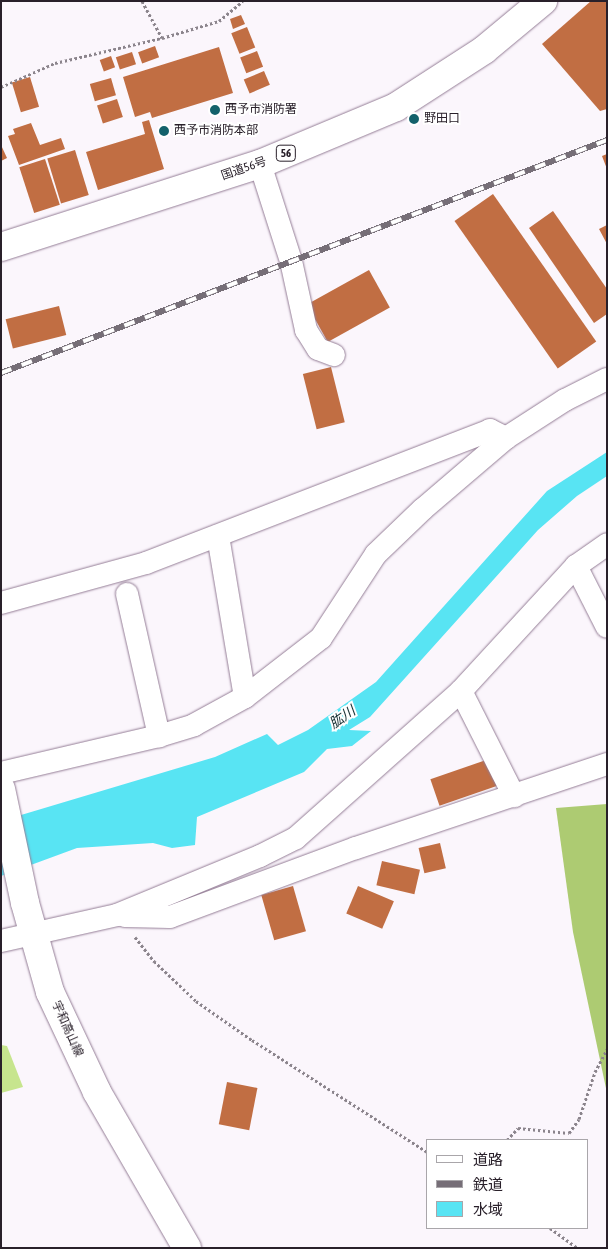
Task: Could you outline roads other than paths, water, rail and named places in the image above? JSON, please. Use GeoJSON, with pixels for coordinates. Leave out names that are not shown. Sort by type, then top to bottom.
{"type":"FeatureCollection","features":[{"type":"Feature","properties":{"kind":"main road","name":"国道56号"},"geometry":{"type":"LineString","coordinates":[[1,247],[260,164],[396,106],[484,50],[543,1]]}},
{"type":"Feature","properties":{"kind":"main road","name":"宇和高山線"},"geometry":{"type":"LineString","coordinates":[[1,789],[25,904],[50,992],[97,1092],[187,1248]]}},
{"type":"Feature","properties":{"kind":"street"},"geometry":{"type":"LineString","coordinates":[[260,164],[291,261],[306,330],[318,349],[334,355]]}},
{"type":"Feature","properties":{"kind":"street"},"geometry":{"type":"LineString","coordinates":[[1,773],[159,736],[194,725],[245,697],[321,638],[356,581],[376,554],[422,509],[506,438],[565,400],[607,379]]}},
{"type":"Feature","properties":{"kind":"street"},"geometry":{"type":"LineString","coordinates":[[1,603],[146,563],[490,430],[506,438]]}},
{"type":"Feature","properties":{"kind":"street"},"geometry":{"type":"LineString","coordinates":[[218,536],[245,697]]}},
{"type":"Feature","properties":{"kind":"street"},"geometry":{"type":"LineString","coordinates":[[1,941],[117,915],[260,856],[296,838],[461,691],[576,566],[607,544]]}},
{"type":"Feature","properties":{"kind":"street"},"geometry":{"type":"LineString","coordinates":[[576,566],[607,627]]}},
{"type":"Feature","properties":{"kind":"street"},"geometry":{"type":"LineString","coordinates":[[127,594],[159,736]]}},
{"type":"Feature","properties":{"kind":"street"},"geometry":{"type":"LineString","coordinates":[[461,691],[514,796]]}},
{"type":"Feature","properties":{"kind":"street"},"geometry":{"type":"LineString","coordinates":[[117,915],[170,917],[356,848],[607,764]]}},
{"type":"Feature","properties":{"kind":"water","name":"肱川"},"geometry":{"type":"Polygon","coordinates":[[[607,452],[607,476],[577,496],[538,530],[370,717],[349,730],[371,731],[352,746],[327,749],[304,772],[197,817],[195,845],[172,848],[153,843],[77,848],[1,876],[1,821],[215,757],[267,734],[278,745],[308,730],[376,682],[547,491],[607,452]]]}},
{"type":"Feature","properties":{"kind":"railway"},"geometry":{"type":"LineString","coordinates":[[1,373],[607,140]]}},
{"type":"Feature","properties":{"kind":"place","name":"西予市消防署"},"geometry":{"type":"Point","coordinates":[215,110]}},
{"type":"Feature","properties":{"kind":"place","name":"野田口"},"geometry":{"type":"Point","coordinates":[414,119]}},
{"type":"Feature","properties":{"kind":"place","name":"西予市消防本部"},"geometry":{"type":"Point","coordinates":[164,131]}}]}
